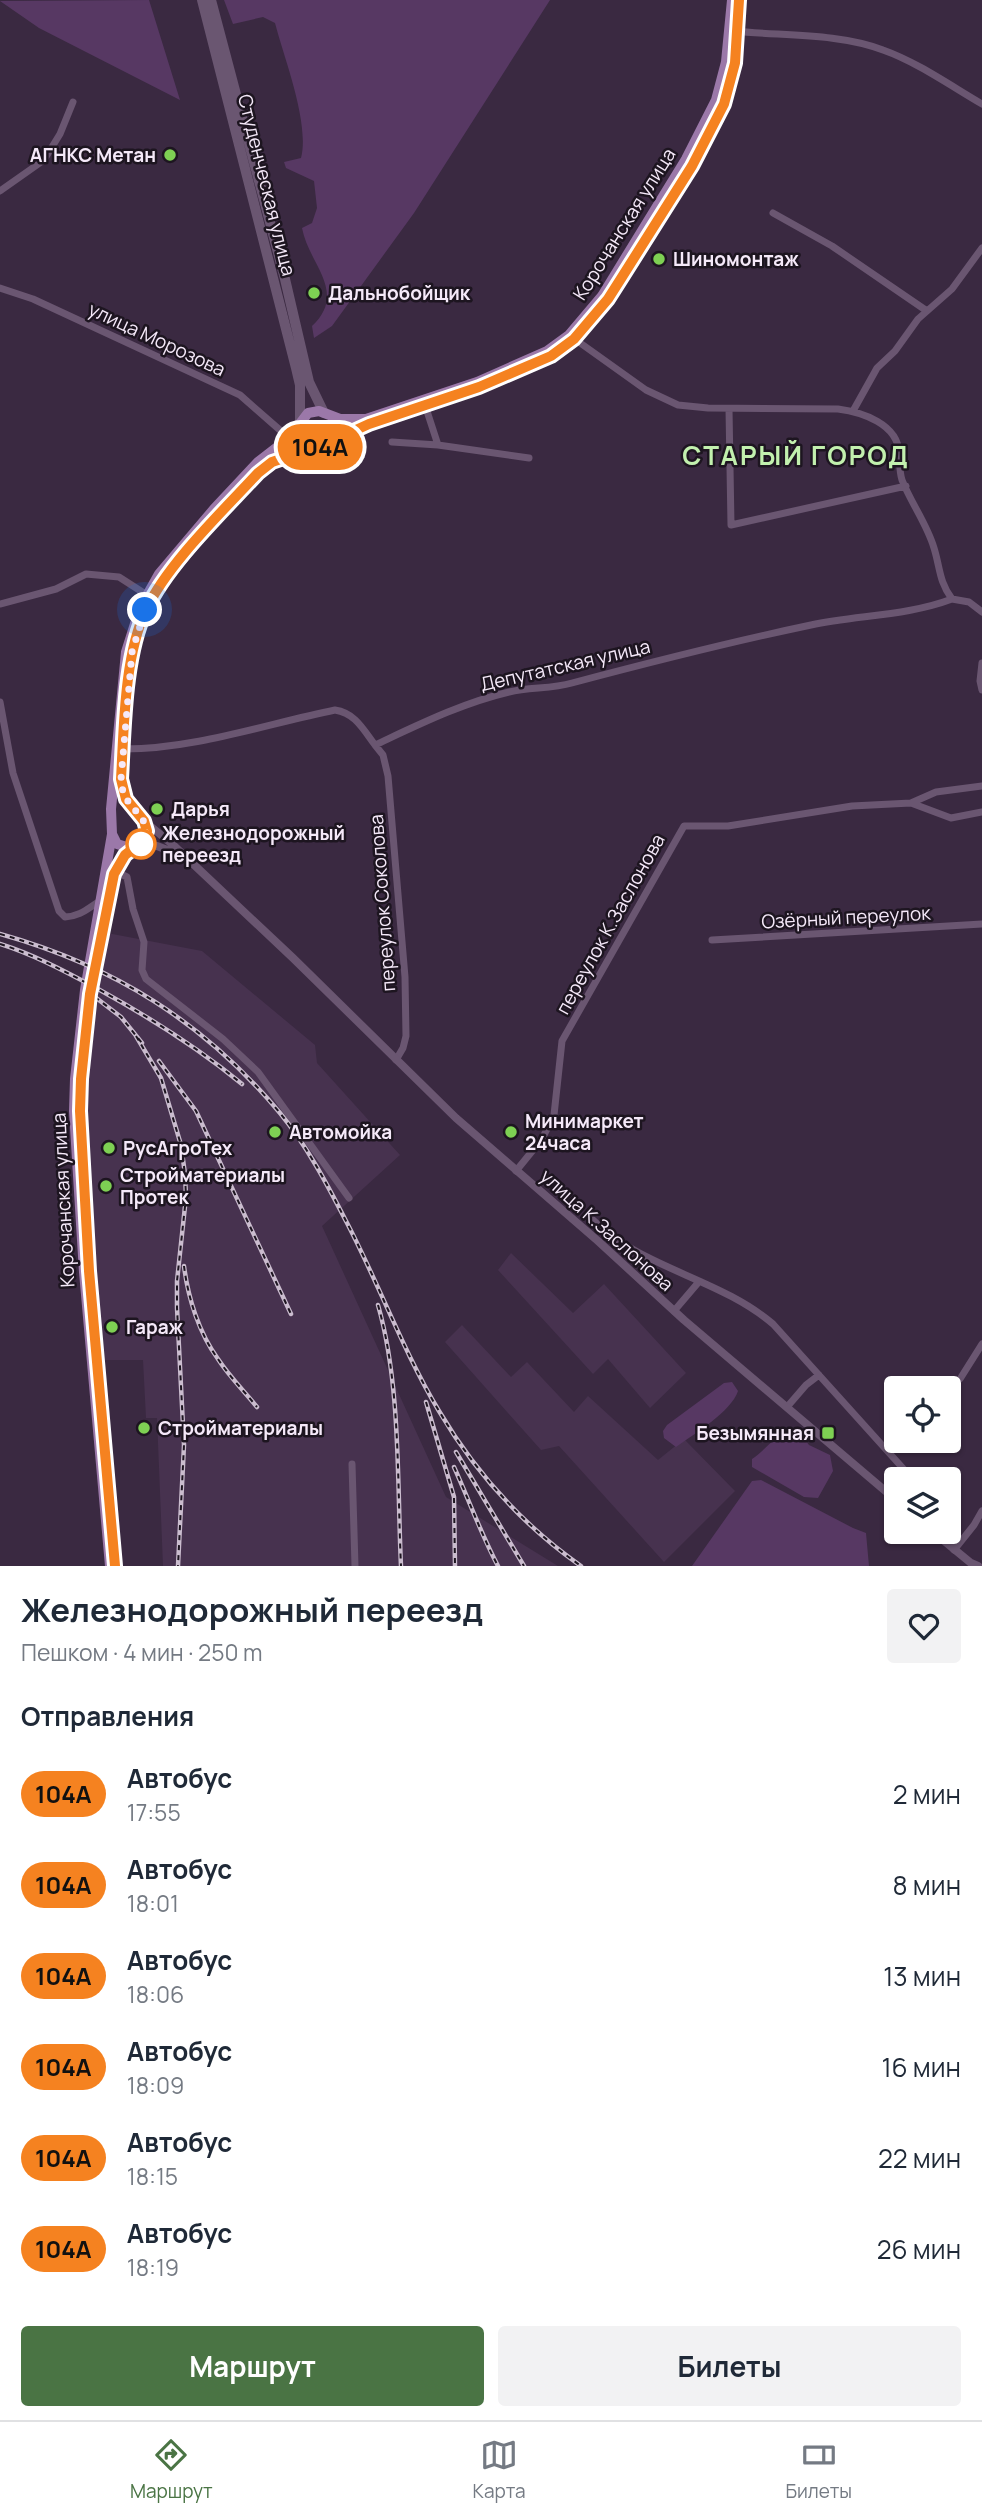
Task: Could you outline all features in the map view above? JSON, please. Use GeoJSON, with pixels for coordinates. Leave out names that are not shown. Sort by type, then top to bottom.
{"type":"FeatureCollection","features":[{"type":"Feature","properties":{"kind":"main road","name":"Студенческая улица"},"geometry":{"type":"LineString","coordinates":[[202,0],[300,385],[299,423]]}},
{"type":"Feature","properties":{"kind":"main road","name":"Студенческая улица"},"geometry":{"type":"LineString","coordinates":[[211,0],[279,254],[309,382],[327,414]]}},
{"type":"Feature","properties":{"kind":"main road","name":"Корочанская улица"},"geometry":{"type":"LineString","coordinates":[[330,441],[369,424],[479,387],[551,356],[608,299],[692,166],[724,104],[735,63],[732,0]]}},
{"type":"Feature","properties":{"kind":"main road","name":"Корочанская улица"},"geometry":{"type":"LineString","coordinates":[[734,31],[739,0]]}},
{"type":"Feature","properties":{"kind":"main road","name":"Корочанская улица"},"geometry":{"type":"LineString","coordinates":[[327,414],[340,419],[366,419],[477,382],[572,337]]}},
{"type":"Feature","properties":{"kind":"main road"},"geometry":{"type":"LineString","coordinates":[[141,818],[122,814],[112,830],[119,845],[136,846],[146,834],[141,818],[129,804],[121,787],[132,652],[145,610],[159,586],[258,473],[272,462],[320,447],[330,441],[334,426],[327,414],[314,411],[299,423],[298,431],[303,442],[314,447]]}},
{"type":"Feature","properties":{"kind":"main road","name":"Корочанская улица"},"geometry":{"type":"LineString","coordinates":[[113,1566],[84,1272],[74,1111],[85,990],[112,830],[111,809],[126,652],[131,631],[147,595],[167,564],[258,462],[289,438],[299,423]]}},
{"type":"Feature","properties":{"kind":"main road","name":"Корочанская улица"},"geometry":{"type":"LineString","coordinates":[[113,1566],[89,1271],[80,1111],[81,1079],[90,994],[116,871],[136,846]]}},
{"type":"Feature","properties":{"kind":"street"},"geometry":{"type":"LineString","coordinates":[[734,31],[835,39],[881,48],[982,104]]}},
{"type":"Feature","properties":{"kind":"street"},"geometry":{"type":"LineString","coordinates":[[0,191],[44,160],[60,134],[73,102]]}},
{"type":"Feature","properties":{"kind":"street"},"geometry":{"type":"LineString","coordinates":[[773,213],[832,246],[927,311]]}},
{"type":"Feature","properties":{"kind":"street"},"geometry":{"type":"LineString","coordinates":[[853,411],[877,368],[895,351],[918,319],[952,289],[982,248]]}},
{"type":"Feature","properties":{"kind":"street","name":"улица Морозова"},"geometry":{"type":"LineString","coordinates":[[0,288],[33,299],[240,395],[289,438]]}},
{"type":"Feature","properties":{"kind":"street"},"geometry":{"type":"LineString","coordinates":[[572,337],[646,390],[678,405],[729,409],[853,411],[878,421],[894,437],[905,486],[934,548],[943,587],[952,599],[969,602],[982,612]]}},
{"type":"Feature","properties":{"kind":"street"},"geometry":{"type":"LineString","coordinates":[[425,405],[438,445]]}},
{"type":"Feature","properties":{"kind":"street"},"geometry":{"type":"LineString","coordinates":[[729,409],[731,525],[905,486]]}},
{"type":"Feature","properties":{"kind":"street"},"geometry":{"type":"LineString","coordinates":[[392,442],[438,445],[529,458]]}},
{"type":"Feature","properties":{"kind":"street"},"geometry":{"type":"LineString","coordinates":[[0,604],[56,589],[86,574],[119,577],[147,595]]}},
{"type":"Feature","properties":{"kind":"street","name":"Депутатская улица"},"geometry":{"type":"LineString","coordinates":[[375,745],[455,710],[509,692],[570,684],[683,653],[849,618],[927,608],[952,599]]}},
{"type":"Feature","properties":{"kind":"street"},"geometry":{"type":"LineString","coordinates":[[982,663],[982,690]]}},
{"type":"Feature","properties":{"kind":"street"},"geometry":{"type":"LineString","coordinates":[[0,702],[13,773],[59,911],[65,917],[70,917],[84,913],[101,901]]}},
{"type":"Feature","properties":{"kind":"street"},"geometry":{"type":"LineString","coordinates":[[124,749],[173,744],[252,730],[335,710],[346,712],[355,719],[375,745]]}},
{"type":"Feature","properties":{"kind":"street","name":"переулок Соколова"},"geometry":{"type":"LineString","coordinates":[[375,745],[383,755],[388,776],[405,976],[406,1036],[396,1060]]}},
{"type":"Feature","properties":{"kind":"street","name":"переулок К.Заслонова"},"geometry":{"type":"LineString","coordinates":[[516,1171],[542,1139],[554,1115],[562,1041],[684,825],[728,826],[852,806],[911,803],[936,792],[982,786]]}},
{"type":"Feature","properties":{"kind":"street","name":"переулок К.Заслонова"},"geometry":{"type":"LineString","coordinates":[[911,803],[951,818],[982,812]]}},
{"type":"Feature","properties":{"kind":"street","name":"улица К.Заслонова"},"geometry":{"type":"LineString","coordinates":[[141,818],[293,958],[456,1118],[674,1311],[884,1490]]}},
{"type":"Feature","properties":{"kind":"street","name":"улица К.Заслонова"},"geometry":{"type":"LineString","coordinates":[[136,846],[157,846],[184,857]]}},
{"type":"Feature","properties":{"kind":"street"},"geometry":{"type":"LineString","coordinates":[[116,871],[127,877],[132,909],[144,942],[142,970],[146,979],[223,1039],[258,1072],[349,1198]]}},
{"type":"Feature","properties":{"kind":"street","name":"Озёрный переулок"},"geometry":{"type":"LineString","coordinates":[[712,940],[982,924]]}},
{"type":"Feature","properties":{"kind":"street"},"geometry":{"type":"LineString","coordinates":[[593,1220],[630,1250],[708,1284],[760,1312],[902,1467]]}},
{"type":"Feature","properties":{"kind":"street"},"geometry":{"type":"LineString","coordinates":[[598,1241],[606,1233]]}},
{"type":"Feature","properties":{"kind":"street"},"geometry":{"type":"LineString","coordinates":[[674,1311],[697,1284]]}},
{"type":"Feature","properties":{"kind":"street"},"geometry":{"type":"LineString","coordinates":[[961,1377],[982,1344]]}},
{"type":"Feature","properties":{"kind":"street"},"geometry":{"type":"LineString","coordinates":[[787,1407],[806,1385],[819,1375]]}},
{"type":"Feature","properties":{"kind":"street"},"geometry":{"type":"LineString","coordinates":[[352,1464],[355,1566]]}},
{"type":"Feature","properties":{"kind":"street"},"geometry":{"type":"LineString","coordinates":[[954,1550],[982,1511]]}},
{"type":"Feature","properties":{"kind":"street"},"geometry":{"type":"LineString","coordinates":[[947,1544],[978,1566]]}},
{"type":"Feature","properties":{"kind":"shaded area"},"geometry":{"type":"Polygon","coordinates":[[[149,0],[180,100],[39,28],[0,1],[149,0]]]}},
{"type":"Feature","properties":{"kind":"shaded area"},"geometry":{"type":"Polygon","coordinates":[[[224,0],[550,0],[414,213],[332,326],[314,338],[312,326],[322,314],[327,302],[327,290],[302,228],[312,223],[317,208],[314,181],[286,168],[284,162],[301,158],[302,127],[295,91],[275,23],[263,17],[233,24],[224,0]]]}},
{"type":"Feature","properties":{"kind":"shaded area"},"geometry":{"type":"Polygon","coordinates":[[[107,933],[202,951],[315,1045],[317,1063],[400,1155],[322,1226],[446,1497],[558,1566],[163,1566],[157,1418],[146,1418],[143,1360],[105,1360],[97,1284],[87,1107],[88,1050],[107,933]]]}},
{"type":"Feature","properties":{"kind":"shaded area"},"geometry":{"type":"Polygon","coordinates":[[[511,1253],[573,1313],[604,1284],[686,1373],[650,1408],[608,1359],[593,1374],[498,1270],[511,1253]]]}},
{"type":"Feature","properties":{"kind":"shaded area"},"geometry":{"type":"Polygon","coordinates":[[[462,1325],[511,1377],[527,1362],[574,1412],[588,1396],[658,1460],[684,1439],[735,1491],[664,1562],[559,1446],[541,1450],[445,1342],[462,1325]]]}},
{"type":"Feature","properties":{"kind":"shaded area"},"geometry":{"type":"Polygon","coordinates":[[[732,1382],[738,1391],[734,1399],[711,1422],[676,1447],[664,1438],[663,1431],[667,1425],[724,1383],[732,1382]]]}},
{"type":"Feature","properties":{"kind":"shaded area"},"geometry":{"type":"Polygon","coordinates":[[[794,1430],[800,1433],[809,1445],[830,1455],[833,1471],[818,1498],[804,1497],[752,1467],[752,1459],[776,1438],[794,1430]]]}},
{"type":"Feature","properties":{"kind":"shaded area"},"geometry":{"type":"Polygon","coordinates":[[[761,1480],[866,1533],[869,1566],[692,1566],[752,1481],[761,1480]]]}},
{"type":"Feature","properties":{"kind":"railway"},"geometry":{"type":"LineString","coordinates":[[0,934],[81,963],[154,1001],[220,1051],[251,1080],[290,1126],[316,1165],[358,1245],[414,1365],[453,1434],[502,1496],[540,1533],[581,1566]]}},
{"type":"Feature","properties":{"kind":"railway"},"geometry":{"type":"LineString","coordinates":[[0,944],[50,964],[117,1000],[190,1045],[242,1084]]}},
{"type":"Feature","properties":{"kind":"railway"},"geometry":{"type":"LineString","coordinates":[[95,997],[121,1017],[142,1043]]}},
{"type":"Feature","properties":{"kind":"railway"},"geometry":{"type":"LineString","coordinates":[[136,1036],[161,1078],[181,1145],[185,1174],[186,1197],[177,1281],[184,1445],[178,1566]]}},
{"type":"Feature","properties":{"kind":"railway"},"geometry":{"type":"LineString","coordinates":[[159,1061],[196,1111],[291,1314]]}},
{"type":"Feature","properties":{"kind":"railway"},"geometry":{"type":"LineString","coordinates":[[184,1266],[188,1290],[205,1338],[222,1365],[257,1407]]}},
{"type":"Feature","properties":{"kind":"railway"},"geometry":{"type":"LineString","coordinates":[[378,1305],[391,1368],[394,1401],[401,1566]]}},
{"type":"Feature","properties":{"kind":"railway"},"geometry":{"type":"LineString","coordinates":[[426,1402],[454,1497],[455,1566]]}},
{"type":"Feature","properties":{"kind":"railway"},"geometry":{"type":"LineString","coordinates":[[456,1452],[524,1566]]}},
{"type":"Feature","properties":{"kind":"railway"},"geometry":{"type":"LineString","coordinates":[[454,1467],[498,1566]]}},
{"type":"Feature","properties":{"kind":"bus line","name":"104А"},"geometry":{"type":"LineString","coordinates":[[115,1566],[89,1271],[80,1111],[81,1079],[91,986],[114,874],[125,855],[142,843],[146,834],[144,821],[129,804],[121,787],[132,652],[145,610],[172,570],[258,473],[272,462],[320,447],[369,424],[479,387],[551,356],[574,339],[608,299],[692,166],[724,104],[735,63],[739,0]]}},
{"type":"Feature","properties":{"kind":"place","name":"АГНКС Метан"},"geometry":{"type":"Point","coordinates":[170,155]}},
{"type":"Feature","properties":{"kind":"place","name":"Шиномонтаж"},"geometry":{"type":"Point","coordinates":[659,259]}},
{"type":"Feature","properties":{"kind":"place","name":"Дальнобойщик"},"geometry":{"type":"Point","coordinates":[314,293]}},
{"type":"Feature","properties":{"kind":"place","name":"Дарья"},"geometry":{"type":"Point","coordinates":[157,809]}},
{"type":"Feature","properties":{"kind":"place","name":"Железнодорожный переезд"},"geometry":{"type":"Point","coordinates":[141,844]}},
{"type":"Feature","properties":{"kind":"place","name":"Автомойка"},"geometry":{"type":"Point","coordinates":[275,1132]}},
{"type":"Feature","properties":{"kind":"place","name":"Минимаркет 24часа"},"geometry":{"type":"Point","coordinates":[511,1132]}},
{"type":"Feature","properties":{"kind":"place","name":"РусАгроТех"},"geometry":{"type":"Point","coordinates":[109,1148]}},
{"type":"Feature","properties":{"kind":"place","name":"Стройматериалы Протек"},"geometry":{"type":"Point","coordinates":[106,1186]}},
{"type":"Feature","properties":{"kind":"place","name":"Гараж"},"geometry":{"type":"Point","coordinates":[112,1327]}},
{"type":"Feature","properties":{"kind":"place","name":"Стройматериалы"},"geometry":{"type":"Point","coordinates":[144,1428]}},
{"type":"Feature","properties":{"kind":"place","name":"Безымянная"},"geometry":{"type":"Point","coordinates":[828,1433]}},
{"type":"Feature","properties":{"kind":"district","name":"СТАРЫЙ ГОРОД"},"geometry":{"type":"Point","coordinates":[796,456]}},
{"type":"Feature","properties":{"kind":"route"},"geometry":{"type":"LineString","coordinates":[[141,844],[146,836],[146,826],[129,804],[121,787],[121,779],[132,652],[145,610]]}}]}
